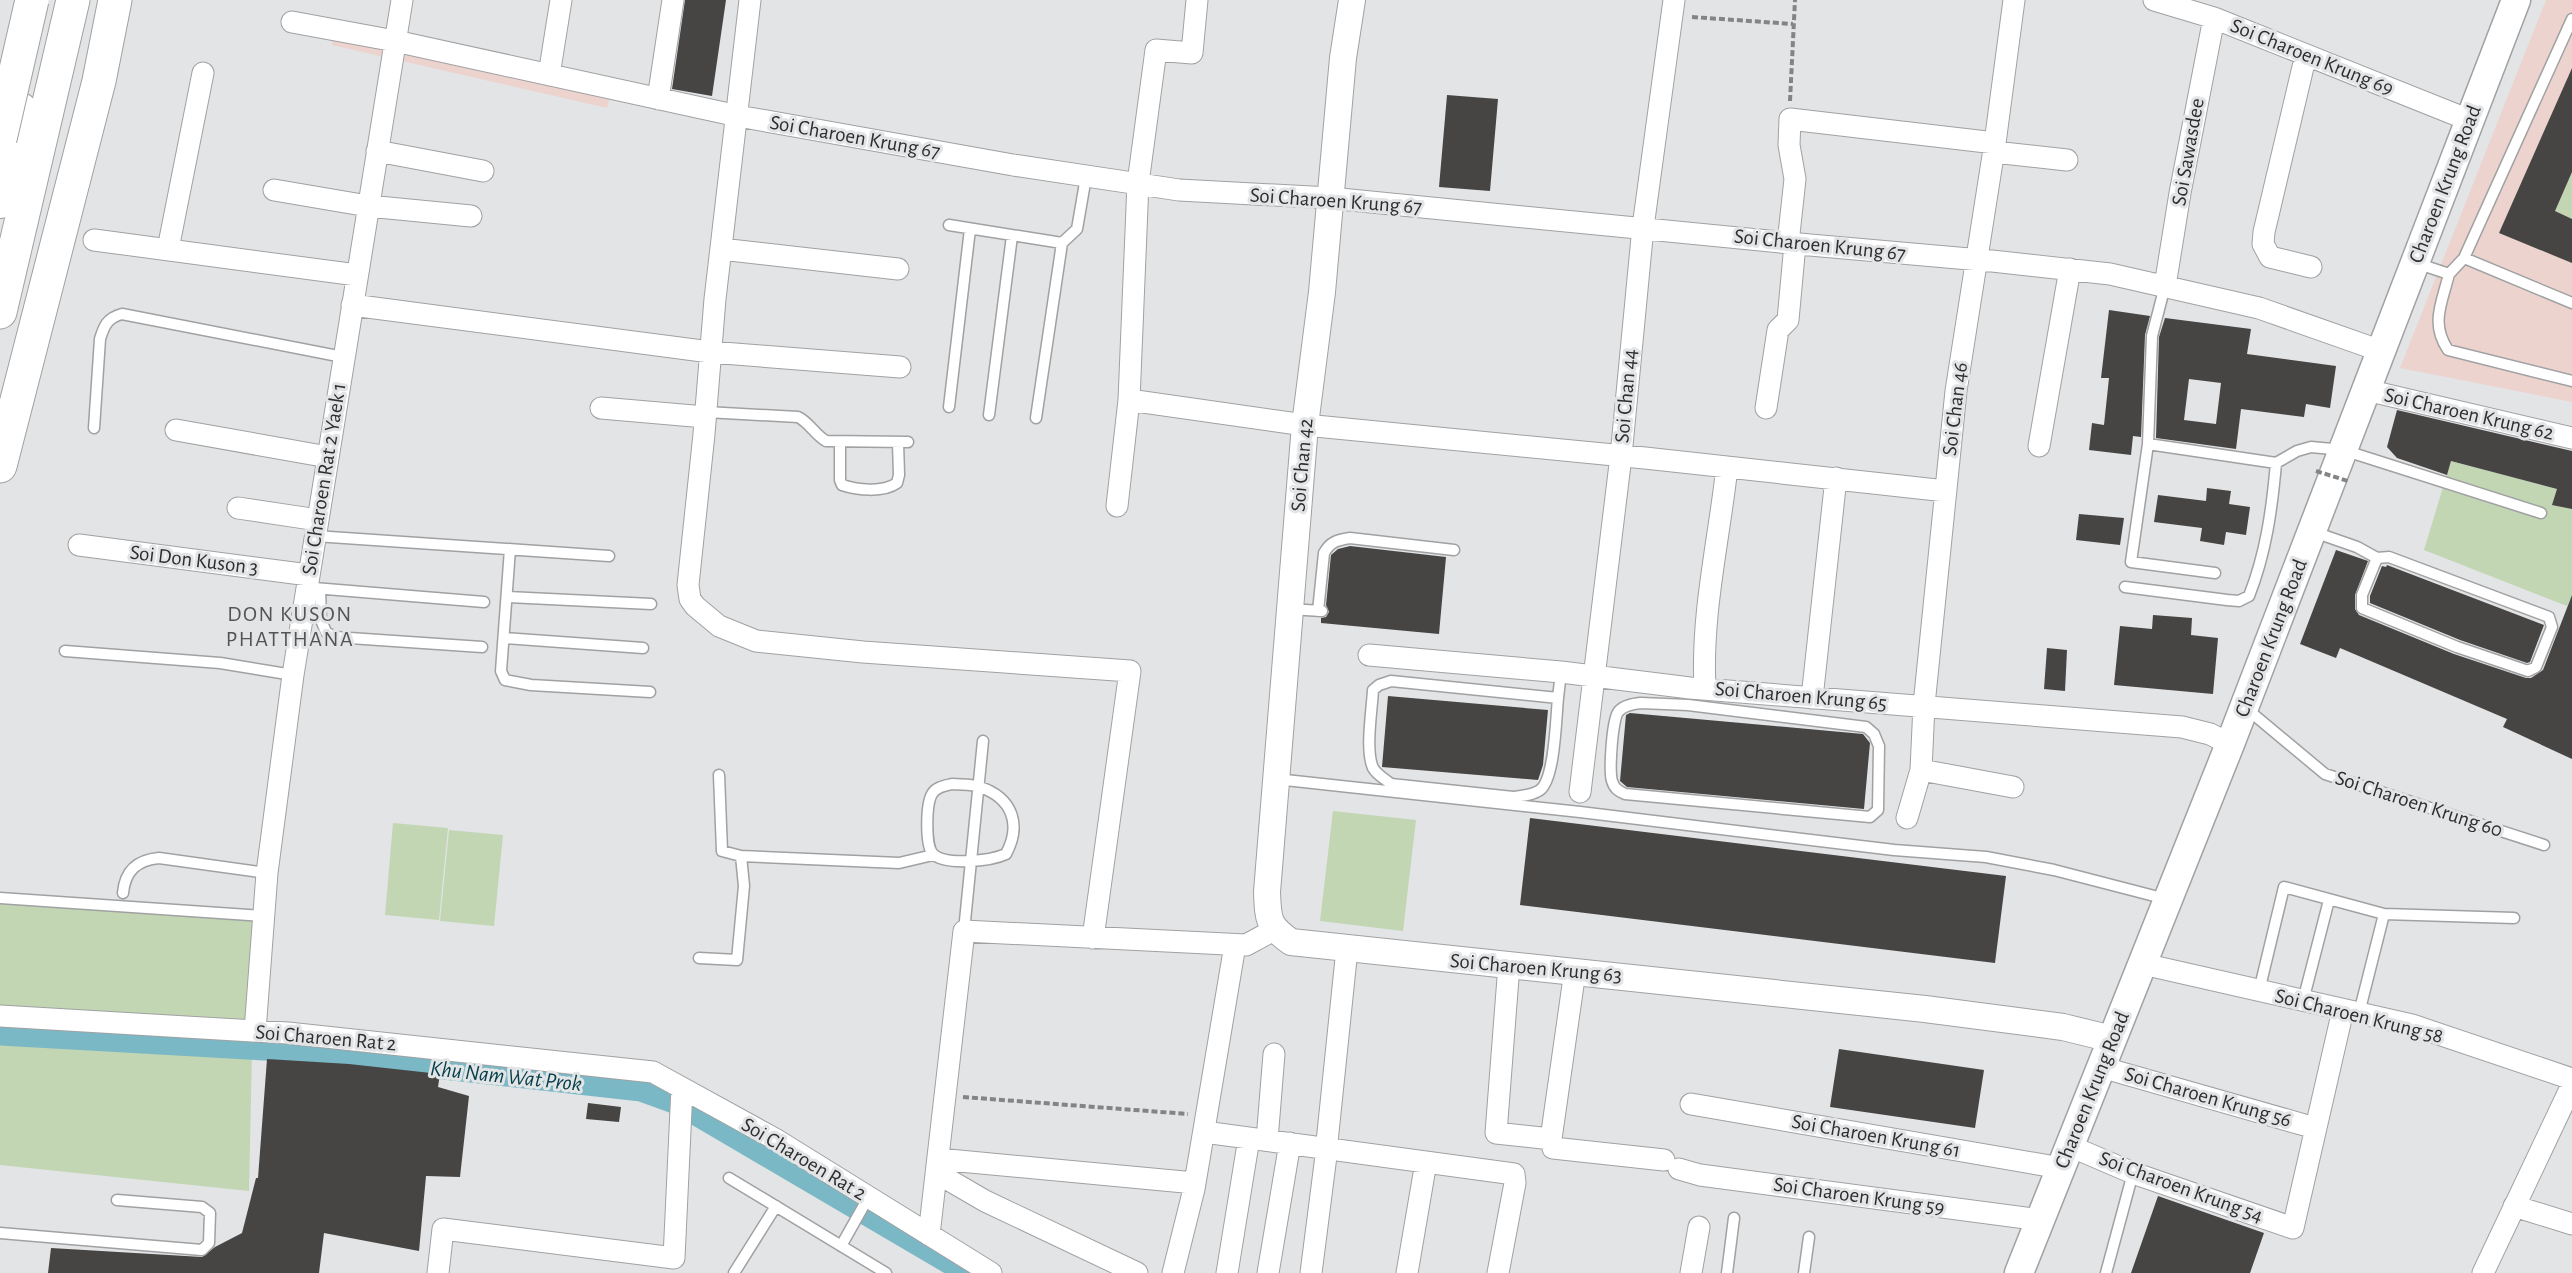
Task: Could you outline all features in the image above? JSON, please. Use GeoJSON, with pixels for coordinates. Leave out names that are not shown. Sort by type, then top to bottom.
{"type":"FeatureCollection","features":[{"type":"Feature","properties":{"kind":"highway"},"geometry":{"type":"LineString","coordinates":[[6,130],[32,0]]}},
{"type":"Feature","properties":{"kind":"highway"},"geometry":{"type":"LineString","coordinates":[[0,312],[12,205],[73,0]]}},
{"type":"Feature","properties":{"kind":"highway"},"geometry":{"type":"LineString","coordinates":[[0,466],[99,81],[115,0]]}},
{"type":"Feature","properties":{"kind":"main road"},"geometry":{"type":"LineString","coordinates":[[12,205],[6,130],[46,0]]}},
{"type":"Feature","properties":{"kind":"main road","name":"Charoen Krung Road"},"geometry":{"type":"LineString","coordinates":[[2019,1273],[2230,744],[2516,0]]}},
{"type":"Feature","properties":{"kind":"street","name":"Soi Charoen Rat 2 Yaek 1"},"geometry":{"type":"LineString","coordinates":[[255,1031],[267,873],[293,675],[312,584],[316,528],[402,0]]}},
{"type":"Feature","properties":{"kind":"street"},"geometry":{"type":"LineString","coordinates":[[549,75],[561,0]]}},
{"type":"Feature","properties":{"kind":"street"},"geometry":{"type":"LineString","coordinates":[[658,99],[673,0]]}},
{"type":"Feature","properties":{"kind":"street"},"geometry":{"type":"LineString","coordinates":[[750,0],[710,352],[706,415],[688,585],[690,598],[695,606],[719,626],[756,641],[863,652],[1130,671],[1093,938]]}},
{"type":"Feature","properties":{"kind":"street"},"geometry":{"type":"LineString","coordinates":[[1117,506],[1129,400],[1138,183],[1156,50],[1192,53],[1197,0]]}},
{"type":"Feature","properties":{"kind":"street","name":"Soi Chan 42"},"geometry":{"type":"LineString","coordinates":[[1274,930],[1268,909],[1267,892],[1289,609],[1305,425],[1343,58],[1352,0]]}},
{"type":"Feature","properties":{"kind":"street","name":"Soi Chan 46"},"geometry":{"type":"LineString","coordinates":[[1906,818],[1921,770],[1924,705],[1956,391],[1995,148],[2014,0]]}},
{"type":"Feature","properties":{"kind":"street","name":"Soi Charoen Krung 69"},"geometry":{"type":"LineString","coordinates":[[2154,0],[2214,18],[2469,120]]}},
{"type":"Feature","properties":{"kind":"street","name":"Soi Chan 44"},"geometry":{"type":"LineString","coordinates":[[1580,792],[1621,456],[1643,227],[1679,8]]}},
{"type":"Feature","properties":{"kind":"street","name":"Soi Sawasdee"},"geometry":{"type":"LineString","coordinates":[[2165,286],[2180,193],[2214,18]]}},
{"type":"Feature","properties":{"kind":"street","name":"Soi Charoen Krung 67"},"geometry":{"type":"LineString","coordinates":[[292,22],[395,41],[738,116],[1086,177],[1179,190],[1330,198],[2110,274],[2259,308],[2381,351]]}},
{"type":"Feature","properties":{"kind":"street"},"geometry":{"type":"LineString","coordinates":[[2309,57],[2303,67],[2263,244],[2270,257],[2311,267]]}},
{"type":"Feature","properties":{"kind":"street"},"geometry":{"type":"LineString","coordinates":[[168,249],[203,73]]}},
{"type":"Feature","properties":{"kind":"street"},"geometry":{"type":"LineString","coordinates":[[1766,408],[1778,330],[1788,320],[1795,179],[1789,145],[1790,119],[2067,160]]}},
{"type":"Feature","properties":{"kind":"street"},"geometry":{"type":"LineString","coordinates":[[377,151],[483,171]]}},
{"type":"Feature","properties":{"kind":"street"},"geometry":{"type":"LineString","coordinates":[[274,190],[368,206],[471,216]]}},
{"type":"Feature","properties":{"kind":"street"},"geometry":{"type":"LineString","coordinates":[[94,240],[357,275]]}},
{"type":"Feature","properties":{"kind":"street"},"geometry":{"type":"LineString","coordinates":[[721,249],[898,269]]}},
{"type":"Feature","properties":{"kind":"street"},"geometry":{"type":"LineString","coordinates":[[2039,446],[2070,269]]}},
{"type":"Feature","properties":{"kind":"street"},"geometry":{"type":"LineString","coordinates":[[352,305],[710,352],[900,368]]}},
{"type":"Feature","properties":{"kind":"street","name":"Soi Charoen Krung 62"},"geometry":{"type":"LineString","coordinates":[[2366,390],[2572,438]]}},
{"type":"Feature","properties":{"kind":"street"},"geometry":{"type":"LineString","coordinates":[[1129,400],[1305,425],[1946,491]]}},
{"type":"Feature","properties":{"kind":"street"},"geometry":{"type":"LineString","coordinates":[[601,408],[706,415]]}},
{"type":"Feature","properties":{"kind":"street"},"geometry":{"type":"LineString","coordinates":[[176,430],[328,457]]}},
{"type":"Feature","properties":{"kind":"street"},"geometry":{"type":"LineString","coordinates":[[1694,694],[1727,467]]}},
{"type":"Feature","properties":{"kind":"street"},"geometry":{"type":"LineString","coordinates":[[1812,698],[1836,478]]}},
{"type":"Feature","properties":{"kind":"street"},"geometry":{"type":"LineString","coordinates":[[238,508],[316,528]]}},
{"type":"Feature","properties":{"kind":"street","name":"Soi Don Kuson 3"},"geometry":{"type":"LineString","coordinates":[[79,545],[312,584]]}},
{"type":"Feature","properties":{"kind":"street","name":"Soi Charoen Krung 65"},"geometry":{"type":"LineString","coordinates":[[1369,655],[1561,672],[1694,694],[1924,705],[2182,726],[2210,734],[2230,744]]}},
{"type":"Feature","properties":{"kind":"street"},"geometry":{"type":"LineString","coordinates":[[1921,770],[2013,787]]}},
{"type":"Feature","properties":{"kind":"street"},"geometry":{"type":"LineString","coordinates":[[929,1235],[964,932],[1246,945],[1274,930]]}},
{"type":"Feature","properties":{"kind":"street","name":"Soi Charoen Krung 63"},"geometry":{"type":"LineString","coordinates":[[1274,930],[1291,942],[1347,950],[1575,971],[1925,1009],[2063,1027],[2112,1040]]}},
{"type":"Feature","properties":{"kind":"street"},"geometry":{"type":"LineString","coordinates":[[1173,1273],[1195,1184],[1235,945]]}},
{"type":"Feature","properties":{"kind":"street"},"geometry":{"type":"LineString","coordinates":[[1311,1273],[1347,950]]}},
{"type":"Feature","properties":{"kind":"street","name":"Soi Charoen Krung 58"},"geometry":{"type":"LineString","coordinates":[[2143,964],[2412,1025],[2572,1079]]}},
{"type":"Feature","properties":{"kind":"street"},"geometry":{"type":"LineString","coordinates":[[1509,965],[1496,1133],[1551,1139],[1575,971]]}},
{"type":"Feature","properties":{"kind":"street"},"geometry":{"type":"LineString","coordinates":[[2315,1128],[2351,1012]]}},
{"type":"Feature","properties":{"kind":"street","name":"Soi Charoen Rat 2"},"geometry":{"type":"LineString","coordinates":[[0,1016],[255,1031],[653,1072],[682,1093],[775,1139],[866,1202],[929,1235],[991,1273]]}},
{"type":"Feature","properties":{"kind":"street"},"geometry":{"type":"LineString","coordinates":[[1227,1273],[1258,1139],[1274,1054]]}},
{"type":"Feature","properties":{"kind":"street","name":"Soi Charoen Krung 56"},"geometry":{"type":"LineString","coordinates":[[2101,1067],[2315,1128]]}},
{"type":"Feature","properties":{"kind":"street"},"geometry":{"type":"LineString","coordinates":[[2483,1273],[2572,1085]]}},
{"type":"Feature","properties":{"kind":"street"},"geometry":{"type":"LineString","coordinates":[[438,1273],[443,1229],[674,1258],[682,1093]]}},
{"type":"Feature","properties":{"kind":"street","name":"Soi Charoen Krung 61"},"geometry":{"type":"LineString","coordinates":[[1690,1104],[2065,1157]]}},
{"type":"Feature","properties":{"kind":"street"},"geometry":{"type":"LineString","coordinates":[[1206,1124],[1258,1139],[1327,1145],[1514,1174],[1515,1183],[1498,1273]]}},
{"type":"Feature","properties":{"kind":"street","name":"Soi Charoen Krung 54"},"geometry":{"type":"LineString","coordinates":[[2065,1157],[2133,1173],[2293,1228],[2315,1128]]}},
{"type":"Feature","properties":{"kind":"street","name":"Soi Charoen Krung 59"},"geometry":{"type":"LineString","coordinates":[[1551,1139],[1552,1148],[1671,1165],[1712,1176],[2040,1220]]}},
{"type":"Feature","properties":{"kind":"street"},"geometry":{"type":"LineString","coordinates":[[1268,1273],[1290,1143]]}},
{"type":"Feature","properties":{"kind":"street"},"geometry":{"type":"LineString","coordinates":[[1407,1273],[1426,1162]]}},
{"type":"Feature","properties":{"kind":"street"},"geometry":{"type":"LineString","coordinates":[[937,1166],[1195,1184]]}},
{"type":"Feature","properties":{"kind":"street"},"geometry":{"type":"LineString","coordinates":[[937,1166],[984,1200],[1137,1273]]}},
{"type":"Feature","properties":{"kind":"street"},"geometry":{"type":"LineString","coordinates":[[2514,1206],[2572,1224]]}},
{"type":"Feature","properties":{"kind":"street"},"geometry":{"type":"LineString","coordinates":[[1691,1273],[1699,1227]]}},
{"type":"Feature","properties":{"kind":"lane"},"geometry":{"type":"LineString","coordinates":[[2572,19],[2464,258],[2449,274],[2437,321],[2439,337],[2448,350],[2572,381]]}},
{"type":"Feature","properties":{"kind":"lane"},"geometry":{"type":"LineString","coordinates":[[1036,418],[1062,243],[1077,229],[1086,177]]}},
{"type":"Feature","properties":{"kind":"lane"},"geometry":{"type":"LineString","coordinates":[[950,225],[1062,243]]}},
{"type":"Feature","properties":{"kind":"lane"},"geometry":{"type":"LineString","coordinates":[[949,407],[970,229]]}},
{"type":"Feature","properties":{"kind":"lane"},"geometry":{"type":"LineString","coordinates":[[989,415],[1012,236]]}},
{"type":"Feature","properties":{"kind":"lane"},"geometry":{"type":"LineString","coordinates":[[2464,258],[2572,303]]}},
{"type":"Feature","properties":{"kind":"lane"},"geometry":{"type":"LineString","coordinates":[[2415,263],[2449,274]]}},
{"type":"Feature","properties":{"kind":"lane"},"geometry":{"type":"LineString","coordinates":[[2165,286],[2152,336],[2148,444],[2131,562],[2215,573]]}},
{"type":"Feature","properties":{"kind":"lane"},"geometry":{"type":"LineString","coordinates":[[94,428],[100,339],[104,325],[113,317],[122,314],[343,357]]}},
{"type":"Feature","properties":{"kind":"lane"},"geometry":{"type":"LineString","coordinates":[[706,415],[798,417],[804,420],[818,437],[826,441],[903,443],[897,483],[879,489],[850,488],[842,484],[840,480],[840,442]]}},
{"type":"Feature","properties":{"kind":"lane"},"geometry":{"type":"LineString","coordinates":[[2148,444],[2276,463],[2297,451],[2311,447],[2343,450],[2541,513]]}},
{"type":"Feature","properties":{"kind":"lane"},"geometry":{"type":"LineString","coordinates":[[2125,587],[2239,601],[2249,596],[2266,544],[2276,463]]}},
{"type":"Feature","properties":{"kind":"lane"},"geometry":{"type":"LineString","coordinates":[[316,528],[510,549],[609,556]]}},
{"type":"Feature","properties":{"kind":"lane"},"geometry":{"type":"LineString","coordinates":[[2312,531],[2357,547],[2377,558],[2389,556],[2549,617],[2552,627],[2536,668],[2528,671],[2457,646],[2362,608],[2362,594],[2377,558]]}},
{"type":"Feature","properties":{"kind":"lane"},"geometry":{"type":"LineString","coordinates":[[1289,609],[1320,611],[1324,553],[1329,545],[1337,540],[1350,538],[1454,550]]}},
{"type":"Feature","properties":{"kind":"lane"},"geometry":{"type":"LineString","coordinates":[[510,549],[501,672],[505,680],[531,685],[650,692]]}},
{"type":"Feature","properties":{"kind":"lane"},"geometry":{"type":"LineString","coordinates":[[482,648],[335,637],[326,632],[312,584],[484,602]]}},
{"type":"Feature","properties":{"kind":"lane"},"geometry":{"type":"LineString","coordinates":[[507,597],[651,604]]}},
{"type":"Feature","properties":{"kind":"lane"},"geometry":{"type":"LineString","coordinates":[[504,638],[643,648]]}},
{"type":"Feature","properties":{"kind":"lane"},"geometry":{"type":"LineString","coordinates":[[65,651],[220,663],[293,675]]}},
{"type":"Feature","properties":{"kind":"lane"},"geometry":{"type":"LineString","coordinates":[[1558,698],[1391,681],[1379,685],[1373,690],[1370,752],[1373,767],[1378,775],[1391,784],[1513,797],[1541,790],[1549,776],[1558,698],[1561,672]]}},
{"type":"Feature","properties":{"kind":"lane"},"geometry":{"type":"LineString","coordinates":[[1694,694],[1866,727],[1874,734],[1879,746],[1878,810],[1870,817],[1625,794],[1617,790],[1612,774],[1614,721],[1618,712],[1628,705],[1694,694]]}},
{"type":"Feature","properties":{"kind":"lane","name":"Soi Charoen Krung 60"},"geometry":{"type":"LineString","coordinates":[[2244,707],[2325,774],[2544,845]]}},
{"type":"Feature","properties":{"kind":"lane"},"geometry":{"type":"LineString","coordinates":[[964,932],[983,741]]}},
{"type":"Feature","properties":{"kind":"lane"},"geometry":{"type":"LineString","coordinates":[[719,775],[722,851],[741,856],[899,863],[933,855],[971,861],[1006,854],[1012,830],[1011,809],[1004,800],[979,787],[952,784],[939,787],[932,795],[928,807],[927,845],[933,855]]}},
{"type":"Feature","properties":{"kind":"lane"},"geometry":{"type":"LineString","coordinates":[[1275,779],[1580,812],[1894,850],[1986,857],[2054,870],[2168,900]]}},
{"type":"Feature","properties":{"kind":"lane"},"geometry":{"type":"LineString","coordinates":[[699,958],[737,960],[744,886],[741,856]]}},
{"type":"Feature","properties":{"kind":"lane"},"geometry":{"type":"LineString","coordinates":[[123,893],[124,880],[134,866],[146,859],[159,858],[267,873]]}},
{"type":"Feature","properties":{"kind":"lane"},"geometry":{"type":"LineString","coordinates":[[2259,991],[2284,887],[2384,914],[2514,918]]}},
{"type":"Feature","properties":{"kind":"lane"},"geometry":{"type":"LineString","coordinates":[[0,898],[264,916]]}},
{"type":"Feature","properties":{"kind":"lane"},"geometry":{"type":"LineString","coordinates":[[2304,1001],[2329,900]]}},
{"type":"Feature","properties":{"kind":"lane"},"geometry":{"type":"LineString","coordinates":[[2351,1012],[2384,914]]}},
{"type":"Feature","properties":{"kind":"lane"},"geometry":{"type":"LineString","coordinates":[[2106,1273],[2133,1173]]}},
{"type":"Feature","properties":{"kind":"lane"},"geometry":{"type":"LineString","coordinates":[[729,1178],[886,1273]]}},
{"type":"Feature","properties":{"kind":"lane"},"geometry":{"type":"LineString","coordinates":[[0,1233],[202,1250],[209,1243],[210,1213],[202,1206],[117,1200]]}},
{"type":"Feature","properties":{"kind":"lane"},"geometry":{"type":"LineString","coordinates":[[841,1246],[866,1202]]}},
{"type":"Feature","properties":{"kind":"lane"},"geometry":{"type":"LineString","coordinates":[[734,1273],[776,1206]]}},
{"type":"Feature","properties":{"kind":"lane"},"geometry":{"type":"LineString","coordinates":[[1727,1273],[1734,1218]]}},
{"type":"Feature","properties":{"kind":"lane"},"geometry":{"type":"LineString","coordinates":[[1804,1273],[1809,1237]]}},
{"type":"Feature","properties":{"kind":"path"},"geometry":{"type":"LineString","coordinates":[[1790,119],[1795,0]]}},
{"type":"Feature","properties":{"kind":"path"},"geometry":{"type":"LineString","coordinates":[[1679,8],[1793,24]]}},
{"type":"Feature","properties":{"kind":"path"},"geometry":{"type":"LineString","coordinates":[[2316,471],[2348,481]]}},
{"type":"Feature","properties":{"kind":"path"},"geometry":{"type":"LineString","coordinates":[[946,1095],[1206,1124]]}},
{"type":"Feature","properties":{"kind":"shaded area"},"geometry":{"type":"Polygon","coordinates":[[[2546,0],[2572,0],[2572,402],[2400,368],[2546,0]]]}},
{"type":"Feature","properties":{"kind":"shaded area"},"geometry":{"type":"Polygon","coordinates":[[[334,32],[610,95],[607,108],[332,45],[334,32]]]}},
{"type":"Feature","properties":{"kind":"green space"},"geometry":{"type":"Polygon","coordinates":[[[2572,172],[2572,219],[2555,211],[2572,172]]]}},
{"type":"Feature","properties":{"kind":"green space"},"geometry":{"type":"Polygon","coordinates":[[[2451,461],[2572,493],[2572,595],[2567,606],[2424,550],[2451,461]]]}},
{"type":"Feature","properties":{"kind":"green space"},"geometry":{"type":"Polygon","coordinates":[[[1333,811],[1416,820],[1403,931],[1320,921],[1333,811]]]}},
{"type":"Feature","properties":{"kind":"green space"},"geometry":{"type":"Polygon","coordinates":[[[393,823],[448,828],[439,920],[385,915],[393,823]]]}},
{"type":"Feature","properties":{"kind":"green space"},"geometry":{"type":"Polygon","coordinates":[[[449,830],[503,835],[494,926],[440,921],[449,830]]]}},
{"type":"Feature","properties":{"kind":"green space"},"geometry":{"type":"Polygon","coordinates":[[[0,894],[255,911],[249,1191],[0,1165],[0,894]]]}},
{"type":"Feature","properties":{"kind":"building"},"geometry":{"type":"Polygon","coordinates":[[[685,0],[726,0],[712,96],[672,89],[685,0]]]}},
{"type":"Feature","properties":{"kind":"building"},"geometry":{"type":"Polygon","coordinates":[[[2572,68],[2572,172],[2555,211],[2572,219],[2572,263],[2499,233],[2572,68]]]}},
{"type":"Feature","properties":{"kind":"building"},"geometry":{"type":"Polygon","coordinates":[[[1447,95],[1498,99],[1490,191],[1439,187],[1447,95]]]}},
{"type":"Feature","properties":{"kind":"building"},"geometry":{"type":"Polygon","coordinates":[[[2109,310],[2150,316],[2145,335],[2141,437],[2133,436],[2131,455],[2089,450],[2092,423],[2104,425],[2109,378],[2101,378],[2109,310]]]}},
{"type":"Feature","properties":{"kind":"building"},"geometry":{"type":"Polygon","coordinates":[[[2165,318],[2251,329],[2247,354],[2336,366],[2330,408],[2306,404],[2304,417],[2241,409],[2236,449],[2156,438],[2159,337],[2165,318]],[[2189,379],[2184,420],[2216,424],[2221,383],[2189,379]]]}},
{"type":"Feature","properties":{"kind":"building"},"geometry":{"type":"Polygon","coordinates":[[[2397,410],[2572,451],[2572,509],[2552,505],[2557,489],[2451,461],[2447,475],[2397,458],[2387,447],[2397,410]]]}},
{"type":"Feature","properties":{"kind":"building"},"geometry":{"type":"Polygon","coordinates":[[[2207,488],[2231,491],[2229,504],[2250,507],[2246,535],[2226,532],[2224,545],[2200,541],[2202,528],[2154,522],[2158,495],[2206,501],[2207,488]]]}},
{"type":"Feature","properties":{"kind":"building"},"geometry":{"type":"Polygon","coordinates":[[[2079,514],[2124,518],[2120,545],[2076,540],[2079,514]]]}},
{"type":"Feature","properties":{"kind":"building"},"geometry":{"type":"Polygon","coordinates":[[[1350,546],[1446,557],[1439,634],[1321,623],[1321,618],[1326,617],[1329,612],[1326,605],[1331,555],[1338,549],[1350,546]]]}},
{"type":"Feature","properties":{"kind":"building"},"geometry":{"type":"Polygon","coordinates":[[[2336,550],[2368,561],[2355,595],[2355,609],[2359,615],[2454,654],[2526,678],[2531,678],[2543,670],[2572,595],[2572,759],[2503,727],[2507,719],[2340,648],[2336,658],[2300,644],[2336,550]]]}},
{"type":"Feature","properties":{"kind":"building"},"geometry":{"type":"Polygon","coordinates":[[[2387,565],[2544,625],[2530,662],[2527,663],[2460,640],[2370,603],[2370,596],[2382,566],[2387,565]]]}},
{"type":"Feature","properties":{"kind":"building"},"geometry":{"type":"Polygon","coordinates":[[[2153,615],[2192,618],[2191,635],[2218,638],[2213,694],[2114,685],[2120,626],[2152,629],[2153,615]]]}},
{"type":"Feature","properties":{"kind":"building"},"geometry":{"type":"Polygon","coordinates":[[[2047,648],[2067,650],[2065,691],[2044,689],[2047,648]]]}},
{"type":"Feature","properties":{"kind":"building"},"geometry":{"type":"Polygon","coordinates":[[[1388,696],[1548,710],[1543,765],[1538,780],[1382,767],[1388,696]]]}},
{"type":"Feature","properties":{"kind":"building"},"geometry":{"type":"Polygon","coordinates":[[[1630,713],[1863,734],[1870,743],[1864,809],[1627,787],[1620,781],[1626,715],[1630,713]]]}},
{"type":"Feature","properties":{"kind":"building"},"geometry":{"type":"Polygon","coordinates":[[[1530,818],[2006,876],[1995,963],[1520,905],[1530,818]]]}},
{"type":"Feature","properties":{"kind":"building"},"geometry":{"type":"Polygon","coordinates":[[[1839,1049],[1984,1070],[1975,1128],[1830,1107],[1839,1049]]]}},
{"type":"Feature","properties":{"kind":"building"},"geometry":{"type":"Polygon","coordinates":[[[267,1059],[349,1064],[440,1074],[438,1087],[469,1096],[460,1177],[426,1176],[419,1251],[324,1233],[319,1273],[48,1273],[51,1248],[202,1257],[215,1247],[242,1233],[256,1178],[258,1178],[267,1059]]]}},
{"type":"Feature","properties":{"kind":"building"},"geometry":{"type":"Polygon","coordinates":[[[588,1103],[621,1107],[619,1122],[586,1119],[588,1103]]]}},
{"type":"Feature","properties":{"kind":"building"},"geometry":{"type":"Polygon","coordinates":[[[2158,1196],[2264,1233],[2250,1273],[2131,1273],[2158,1196]]]}},
{"type":"Feature","properties":{"kind":"waterway","name":"Khu Nam Wat Prok"},"geometry":{"type":"LineString","coordinates":[[0,1035],[282,1051],[641,1091],[677,1104],[965,1273]]}},
{"type":"Feature","properties":{"kind":"district","name":"DON KUSON PHATTHANA"},"geometry":{"type":"Point","coordinates":[290,626]}}]}
